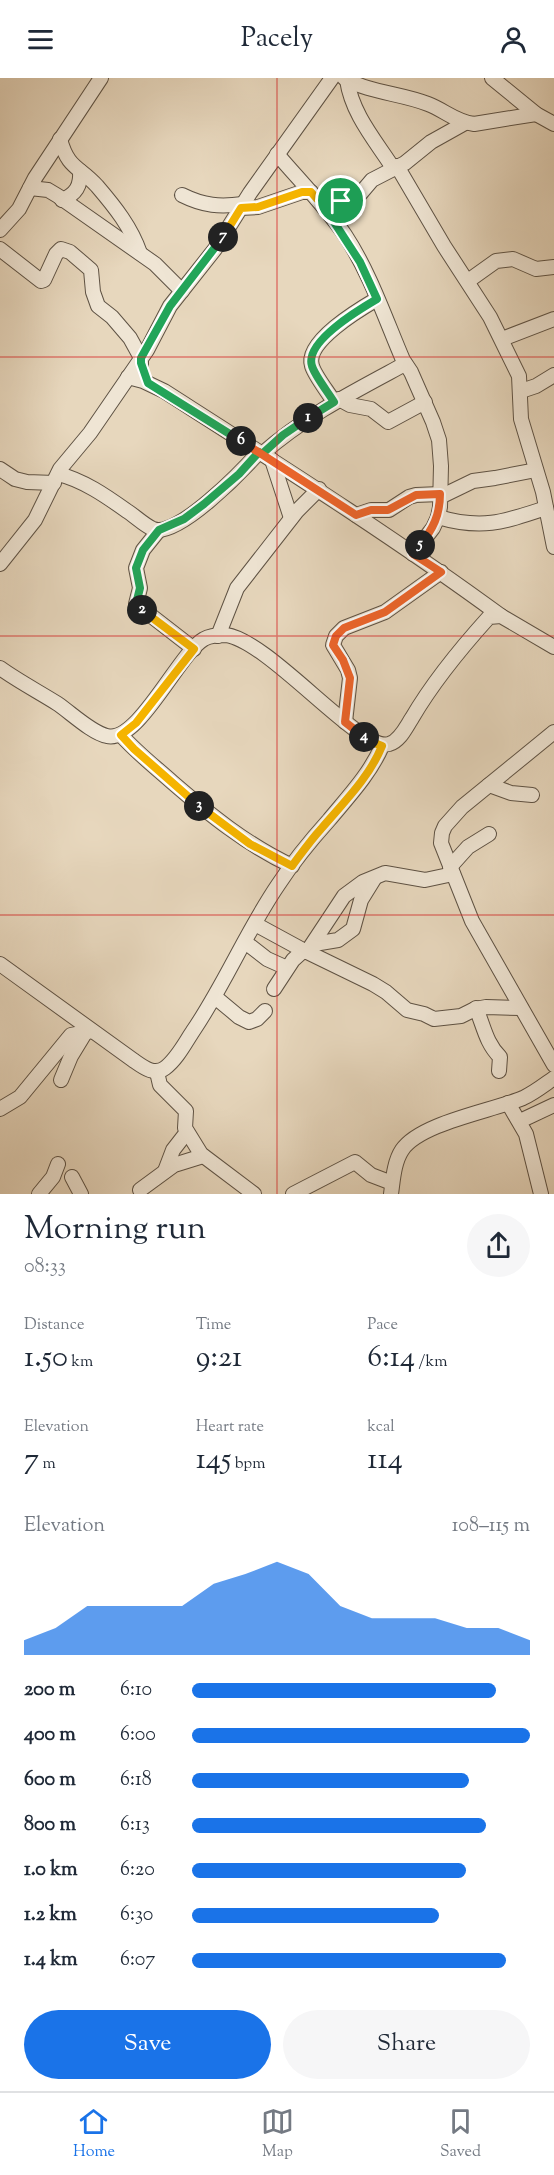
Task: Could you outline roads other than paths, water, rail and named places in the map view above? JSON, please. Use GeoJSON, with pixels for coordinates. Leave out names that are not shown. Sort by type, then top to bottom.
{"type":"FeatureCollection","features":[{"type":"Feature","properties":{"kind":"street"},"geometry":{"type":"LineString","coordinates":[[0,230],[19,209],[60,139],[101,78]]}},
{"type":"Feature","properties":{"kind":"street"},"geometry":{"type":"LineString","coordinates":[[0,564],[35,520],[56,478],[141,358],[170,306],[215,249],[277,154],[332,78]]}},
{"type":"Feature","properties":{"kind":"street"},"geometry":{"type":"LineString","coordinates":[[492,78],[536,114],[554,124]]}},
{"type":"Feature","properties":{"kind":"street"},"geometry":{"type":"LineString","coordinates":[[345,79],[369,89],[426,102],[465,123],[474,124],[536,114]]}},
{"type":"Feature","properties":{"kind":"street"},"geometry":{"type":"LineString","coordinates":[[345,79],[357,114],[395,167],[468,281],[502,339],[519,376],[521,419],[536,470],[547,482],[546,508],[553,542]]}},
{"type":"Feature","properties":{"kind":"street"},"geometry":{"type":"LineString","coordinates":[[182,195],[207,205],[222,207],[258,207],[302,192],[341,201],[355,200],[372,180],[405,163],[431,142],[465,123]]}},
{"type":"Feature","properties":{"kind":"street"},"geometry":{"type":"LineString","coordinates":[[60,139],[63,153],[69,163],[97,186],[130,228],[140,254]]}},
{"type":"Feature","properties":{"kind":"street"},"geometry":{"type":"LineString","coordinates":[[277,154],[314,195],[360,262],[405,364],[425,402],[439,440],[438,517],[433,528],[413,554]]}},
{"type":"Feature","properties":{"kind":"street"},"geometry":{"type":"LineString","coordinates":[[62,200],[78,188],[80,171]]}},
{"type":"Feature","properties":{"kind":"street"},"geometry":{"type":"LineString","coordinates":[[30,188],[48,190],[155,264],[182,291]]}},
{"type":"Feature","properties":{"kind":"street"},"geometry":{"type":"LineString","coordinates":[[334,222],[335,211],[341,201]]}},
{"type":"Feature","properties":{"kind":"street"},"geometry":{"type":"LineString","coordinates":[[0,249],[41,281],[48,274],[58,251],[64,248],[90,270],[93,292],[98,306],[130,338],[141,358],[148,383]]}},
{"type":"Feature","properties":{"kind":"street"},"geometry":{"type":"LineString","coordinates":[[468,281],[496,261],[513,259],[536,269],[554,267]]}},
{"type":"Feature","properties":{"kind":"street"},"geometry":{"type":"LineString","coordinates":[[377,299],[358,310],[321,340],[311,358],[312,366],[336,400],[371,410],[388,422],[425,402]]}},
{"type":"Feature","properties":{"kind":"street"},"geometry":{"type":"LineString","coordinates":[[502,339],[554,319]]}},
{"type":"Feature","properties":{"kind":"street"},"geometry":{"type":"LineString","coordinates":[[194,649],[136,604],[140,588],[136,568],[143,550],[159,530],[184,519],[204,504],[264,455],[283,435],[336,400],[405,364]]}},
{"type":"Feature","properties":{"kind":"street"},"geometry":{"type":"LineString","coordinates":[[521,391],[536,386],[554,375]]}},
{"type":"Feature","properties":{"kind":"street"},"geometry":{"type":"LineString","coordinates":[[128,377],[148,383],[319,489],[501,616],[554,647]]}},
{"type":"Feature","properties":{"kind":"street"},"geometry":{"type":"LineString","coordinates":[[264,455],[291,518]]}},
{"type":"Feature","properties":{"kind":"street"},"geometry":{"type":"LineString","coordinates":[[0,469],[15,479],[27,482],[71,477],[159,530]]}},
{"type":"Feature","properties":{"kind":"street"},"geometry":{"type":"LineString","coordinates":[[356,515],[371,510],[388,510],[416,495],[440,495],[473,481],[536,470]]}},
{"type":"Feature","properties":{"kind":"street"},"geometry":{"type":"LineString","coordinates":[[218,636],[237,588],[305,501],[319,489]]}},
{"type":"Feature","properties":{"kind":"street"},"geometry":{"type":"LineString","coordinates":[[438,517],[478,525],[494,524],[546,508]]}},
{"type":"Feature","properties":{"kind":"street"},"geometry":{"type":"LineString","coordinates":[[345,722],[350,678],[343,660],[333,645],[336,636],[344,628],[385,612],[441,572]]}},
{"type":"Feature","properties":{"kind":"street"},"geometry":{"type":"LineString","coordinates":[[0,668],[92,728],[108,736],[121,735],[136,723],[202,640],[218,636],[234,637],[262,653],[345,722],[372,742],[382,746],[392,744],[402,734],[426,694],[489,617],[501,616]]}},
{"type":"Feature","properties":{"kind":"street"},"geometry":{"type":"LineString","coordinates":[[121,735],[205,811],[250,844],[292,866]]}},
{"type":"Feature","properties":{"kind":"street"},"geometry":{"type":"LineString","coordinates":[[554,751],[550,735],[462,807],[445,826],[441,843],[472,921],[554,1065]]}},
{"type":"Feature","properties":{"kind":"street"},"geometry":{"type":"LineString","coordinates":[[0,964],[88,1032],[148,1070],[158,1072],[165,1068],[181,1050],[215,997],[278,885],[318,832],[356,788],[377,758],[382,746]]}},
{"type":"Feature","properties":{"kind":"street"},"geometry":{"type":"LineString","coordinates":[[489,785],[511,793],[532,795]]}},
{"type":"Feature","properties":{"kind":"street"},"geometry":{"type":"LineString","coordinates":[[309,949],[344,896],[363,882],[385,873],[425,880],[452,871],[468,847],[489,834]]}},
{"type":"Feature","properties":{"kind":"street"},"geometry":{"type":"LineString","coordinates":[[274,989],[293,960],[309,949],[338,940],[353,929],[362,900],[374,879]]}},
{"type":"Feature","properties":{"kind":"street"},"geometry":{"type":"LineString","coordinates":[[255,924],[309,949],[379,988],[402,1007],[434,1019],[461,1016],[476,1008],[521,1008]]}},
{"type":"Feature","properties":{"kind":"street"},"geometry":{"type":"LineString","coordinates":[[245,942],[267,959],[287,968]]}},
{"type":"Feature","properties":{"kind":"street"},"geometry":{"type":"LineString","coordinates":[[215,997],[239,1017],[249,1022],[257,1019],[265,1011]]}},
{"type":"Feature","properties":{"kind":"street"},"geometry":{"type":"LineString","coordinates":[[476,1008],[485,1037],[500,1057],[499,1071]]}},
{"type":"Feature","properties":{"kind":"street"},"geometry":{"type":"LineString","coordinates":[[61,1080],[71,1056],[88,1032]]}},
{"type":"Feature","properties":{"kind":"street"},"geometry":{"type":"LineString","coordinates":[[0,1109],[20,1097],[71,1035],[88,1032]]}},
{"type":"Feature","properties":{"kind":"street"},"geometry":{"type":"LineString","coordinates":[[158,1072],[160,1085],[186,1111],[184,1128],[203,1156],[254,1194]]}},
{"type":"Feature","properties":{"kind":"street"},"geometry":{"type":"LineString","coordinates":[[293,1194],[355,1162],[391,1188],[401,1151],[416,1137],[438,1125],[525,1097],[554,1078]]}},
{"type":"Feature","properties":{"kind":"street"},"geometry":{"type":"LineString","coordinates":[[508,1103],[526,1134],[542,1194]]}},
{"type":"Feature","properties":{"kind":"street"},"geometry":{"type":"LineString","coordinates":[[520,1121],[554,1104]]}},
{"type":"Feature","properties":{"kind":"street"},"geometry":{"type":"LineString","coordinates":[[165,1171],[174,1150],[187,1132]]}},
{"type":"Feature","properties":{"kind":"street"},"geometry":{"type":"LineString","coordinates":[[140,1190],[174,1165],[203,1156]]}},
{"type":"Feature","properties":{"kind":"street"},"geometry":{"type":"LineString","coordinates":[[39,1194],[53,1176],[58,1164]]}},
{"type":"Feature","properties":{"kind":"street"},"geometry":{"type":"LineString","coordinates":[[72,1177],[81,1194]]}}]}
